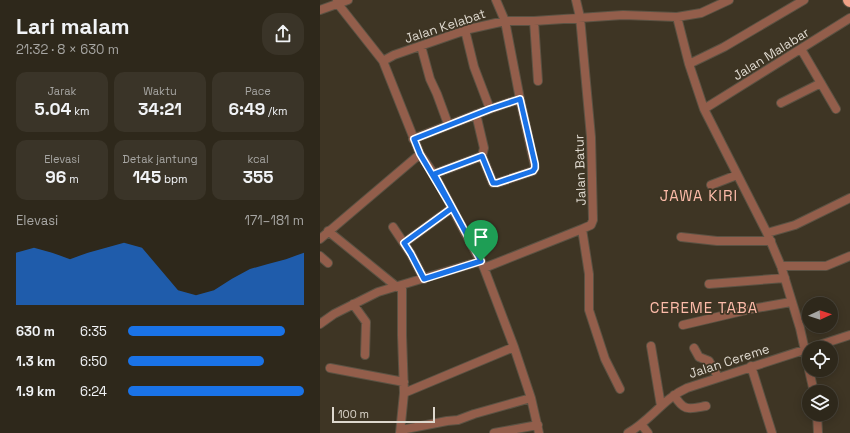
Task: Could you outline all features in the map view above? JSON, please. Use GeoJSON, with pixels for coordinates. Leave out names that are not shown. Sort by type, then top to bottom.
{"type":"FeatureCollection","features":[{"type":"Feature","properties":{"kind":"street"},"geometry":{"type":"LineString","coordinates":[[320,10],[337,2],[348,0]]}},
{"type":"Feature","properties":{"kind":"street"},"geometry":{"type":"LineString","coordinates":[[476,114],[484,148],[482,156],[493,183],[497,183],[534,170],[535,164],[520,99],[505,21],[496,0]]}},
{"type":"Feature","properties":{"kind":"street","name":"Jalan Batur"},"geometry":{"type":"LineString","coordinates":[[320,324],[334,314],[376,293],[482,264],[582,229],[590,225],[594,220],[591,137],[580,18],[576,0]]}},
{"type":"Feature","properties":{"kind":"street","name":"Jalan Kelabat"},"geometry":{"type":"LineString","coordinates":[[383,61],[394,55],[465,30],[505,21],[534,21],[623,15],[677,17],[701,12],[729,0]]}},
{"type":"Feature","properties":{"kind":"street"},"geometry":{"type":"LineString","coordinates":[[689,64],[724,47],[804,0]]}},
{"type":"Feature","properties":{"kind":"street"},"geometry":{"type":"LineString","coordinates":[[337,2],[383,61],[420,154],[434,174],[482,264],[514,347],[531,398],[538,429],[494,433]]}},
{"type":"Feature","properties":{"kind":"street"},"geometry":{"type":"LineString","coordinates":[[677,17],[689,64],[704,109],[771,241],[785,278],[802,342]]}},
{"type":"Feature","properties":{"kind":"street","name":"Jalan Malabar"},"geometry":{"type":"LineString","coordinates":[[704,109],[850,18]]}},
{"type":"Feature","properties":{"kind":"street"},"geometry":{"type":"LineString","coordinates":[[534,21],[538,81]]}},
{"type":"Feature","properties":{"kind":"street"},"geometry":{"type":"LineString","coordinates":[[465,30],[474,67],[490,109]]}},
{"type":"Feature","properties":{"kind":"street"},"geometry":{"type":"LineString","coordinates":[[421,46],[430,79],[438,94],[448,124]]}},
{"type":"Feature","properties":{"kind":"street"},"geometry":{"type":"LineString","coordinates":[[801,49],[836,109]]}},
{"type":"Feature","properties":{"kind":"street"},"geometry":{"type":"LineString","coordinates":[[781,103],[821,83]]}},
{"type":"Feature","properties":{"kind":"street"},"geometry":{"type":"LineString","coordinates":[[414,139],[448,124],[520,99]]}},
{"type":"Feature","properties":{"kind":"street"},"geometry":{"type":"LineString","coordinates":[[320,239],[420,154]]}},
{"type":"Feature","properties":{"kind":"street"},"geometry":{"type":"LineString","coordinates":[[434,174],[482,156]]}},
{"type":"Feature","properties":{"kind":"street"},"geometry":{"type":"LineString","coordinates":[[711,185],[737,175]]}},
{"type":"Feature","properties":{"kind":"street"},"geometry":{"type":"LineString","coordinates":[[767,233],[795,225],[850,198]]}},
{"type":"Feature","properties":{"kind":"street"},"geometry":{"type":"LineString","coordinates":[[404,243],[452,208]]}},
{"type":"Feature","properties":{"kind":"street"},"geometry":{"type":"LineString","coordinates":[[393,227],[411,254],[424,279]]}},
{"type":"Feature","properties":{"kind":"street"},"geometry":{"type":"LineString","coordinates":[[582,229],[589,274],[589,310],[605,359],[620,389]]}},
{"type":"Feature","properties":{"kind":"street"},"geometry":{"type":"LineString","coordinates":[[328,231],[399,286],[404,382],[401,432],[447,421],[458,420],[531,398]]}},
{"type":"Feature","properties":{"kind":"street"},"geometry":{"type":"LineString","coordinates":[[681,237],[717,241],[771,241]]}},
{"type":"Feature","properties":{"kind":"street"},"geometry":{"type":"LineString","coordinates":[[320,256],[328,263]]}},
{"type":"Feature","properties":{"kind":"street"},"geometry":{"type":"LineString","coordinates":[[781,266],[826,266],[850,256]]}},
{"type":"Feature","properties":{"kind":"street"},"geometry":{"type":"LineString","coordinates":[[709,284],[785,278]]}},
{"type":"Feature","properties":{"kind":"street"},"geometry":{"type":"LineString","coordinates":[[683,325],[751,309],[791,302]]}},
{"type":"Feature","properties":{"kind":"street"},"geometry":{"type":"LineString","coordinates":[[354,304],[366,322],[365,355]]}},
{"type":"Feature","properties":{"kind":"street","name":"Jalan Cereme"},"geometry":{"type":"LineString","coordinates":[[830,341],[850,335]]}},
{"type":"Feature","properties":{"kind":"street"},"geometry":{"type":"LineString","coordinates":[[651,346],[661,406]]}},
{"type":"Feature","properties":{"kind":"street"},"geometry":{"type":"LineString","coordinates":[[404,393],[514,347]]}},
{"type":"Feature","properties":{"kind":"street"},"geometry":{"type":"LineString","coordinates":[[694,348],[699,357],[709,361],[718,377]]}},
{"type":"Feature","properties":{"kind":"street","name":"Jalan Cereme"},"geometry":{"type":"LineString","coordinates":[[628,433],[641,424],[674,395],[687,388],[802,350]]}},
{"type":"Feature","properties":{"kind":"street"},"geometry":{"type":"LineString","coordinates":[[751,366],[772,433]]}},
{"type":"Feature","properties":{"kind":"street"},"geometry":{"type":"LineString","coordinates":[[330,368],[404,382]]}},
{"type":"Feature","properties":{"kind":"street"},"geometry":{"type":"LineString","coordinates":[[674,395],[679,404],[686,408],[692,409],[706,406]]}},
{"type":"Feature","properties":{"kind":"street"},"geometry":{"type":"LineString","coordinates":[[817,421],[818,433]]}},
{"type":"Feature","properties":{"kind":"street"},"geometry":{"type":"LineString","coordinates":[[641,424],[648,433]]}},
{"type":"Feature","properties":{"kind":"district","name":"JAWA KIRI"},"geometry":{"type":"Point","coordinates":[699,195]}},
{"type":"Feature","properties":{"kind":"district","name":"CEREME TABA"},"geometry":{"type":"Point","coordinates":[704,307]}},
{"type":"Feature","properties":{"kind":"route"},"geometry":{"type":"LineString","coordinates":[[481,261],[424,279],[404,243],[426,229],[452,208],[434,174],[420,154],[414,139],[448,124],[520,99],[535,164],[533,171],[493,183],[482,156],[434,174],[481,261]]}}]}
